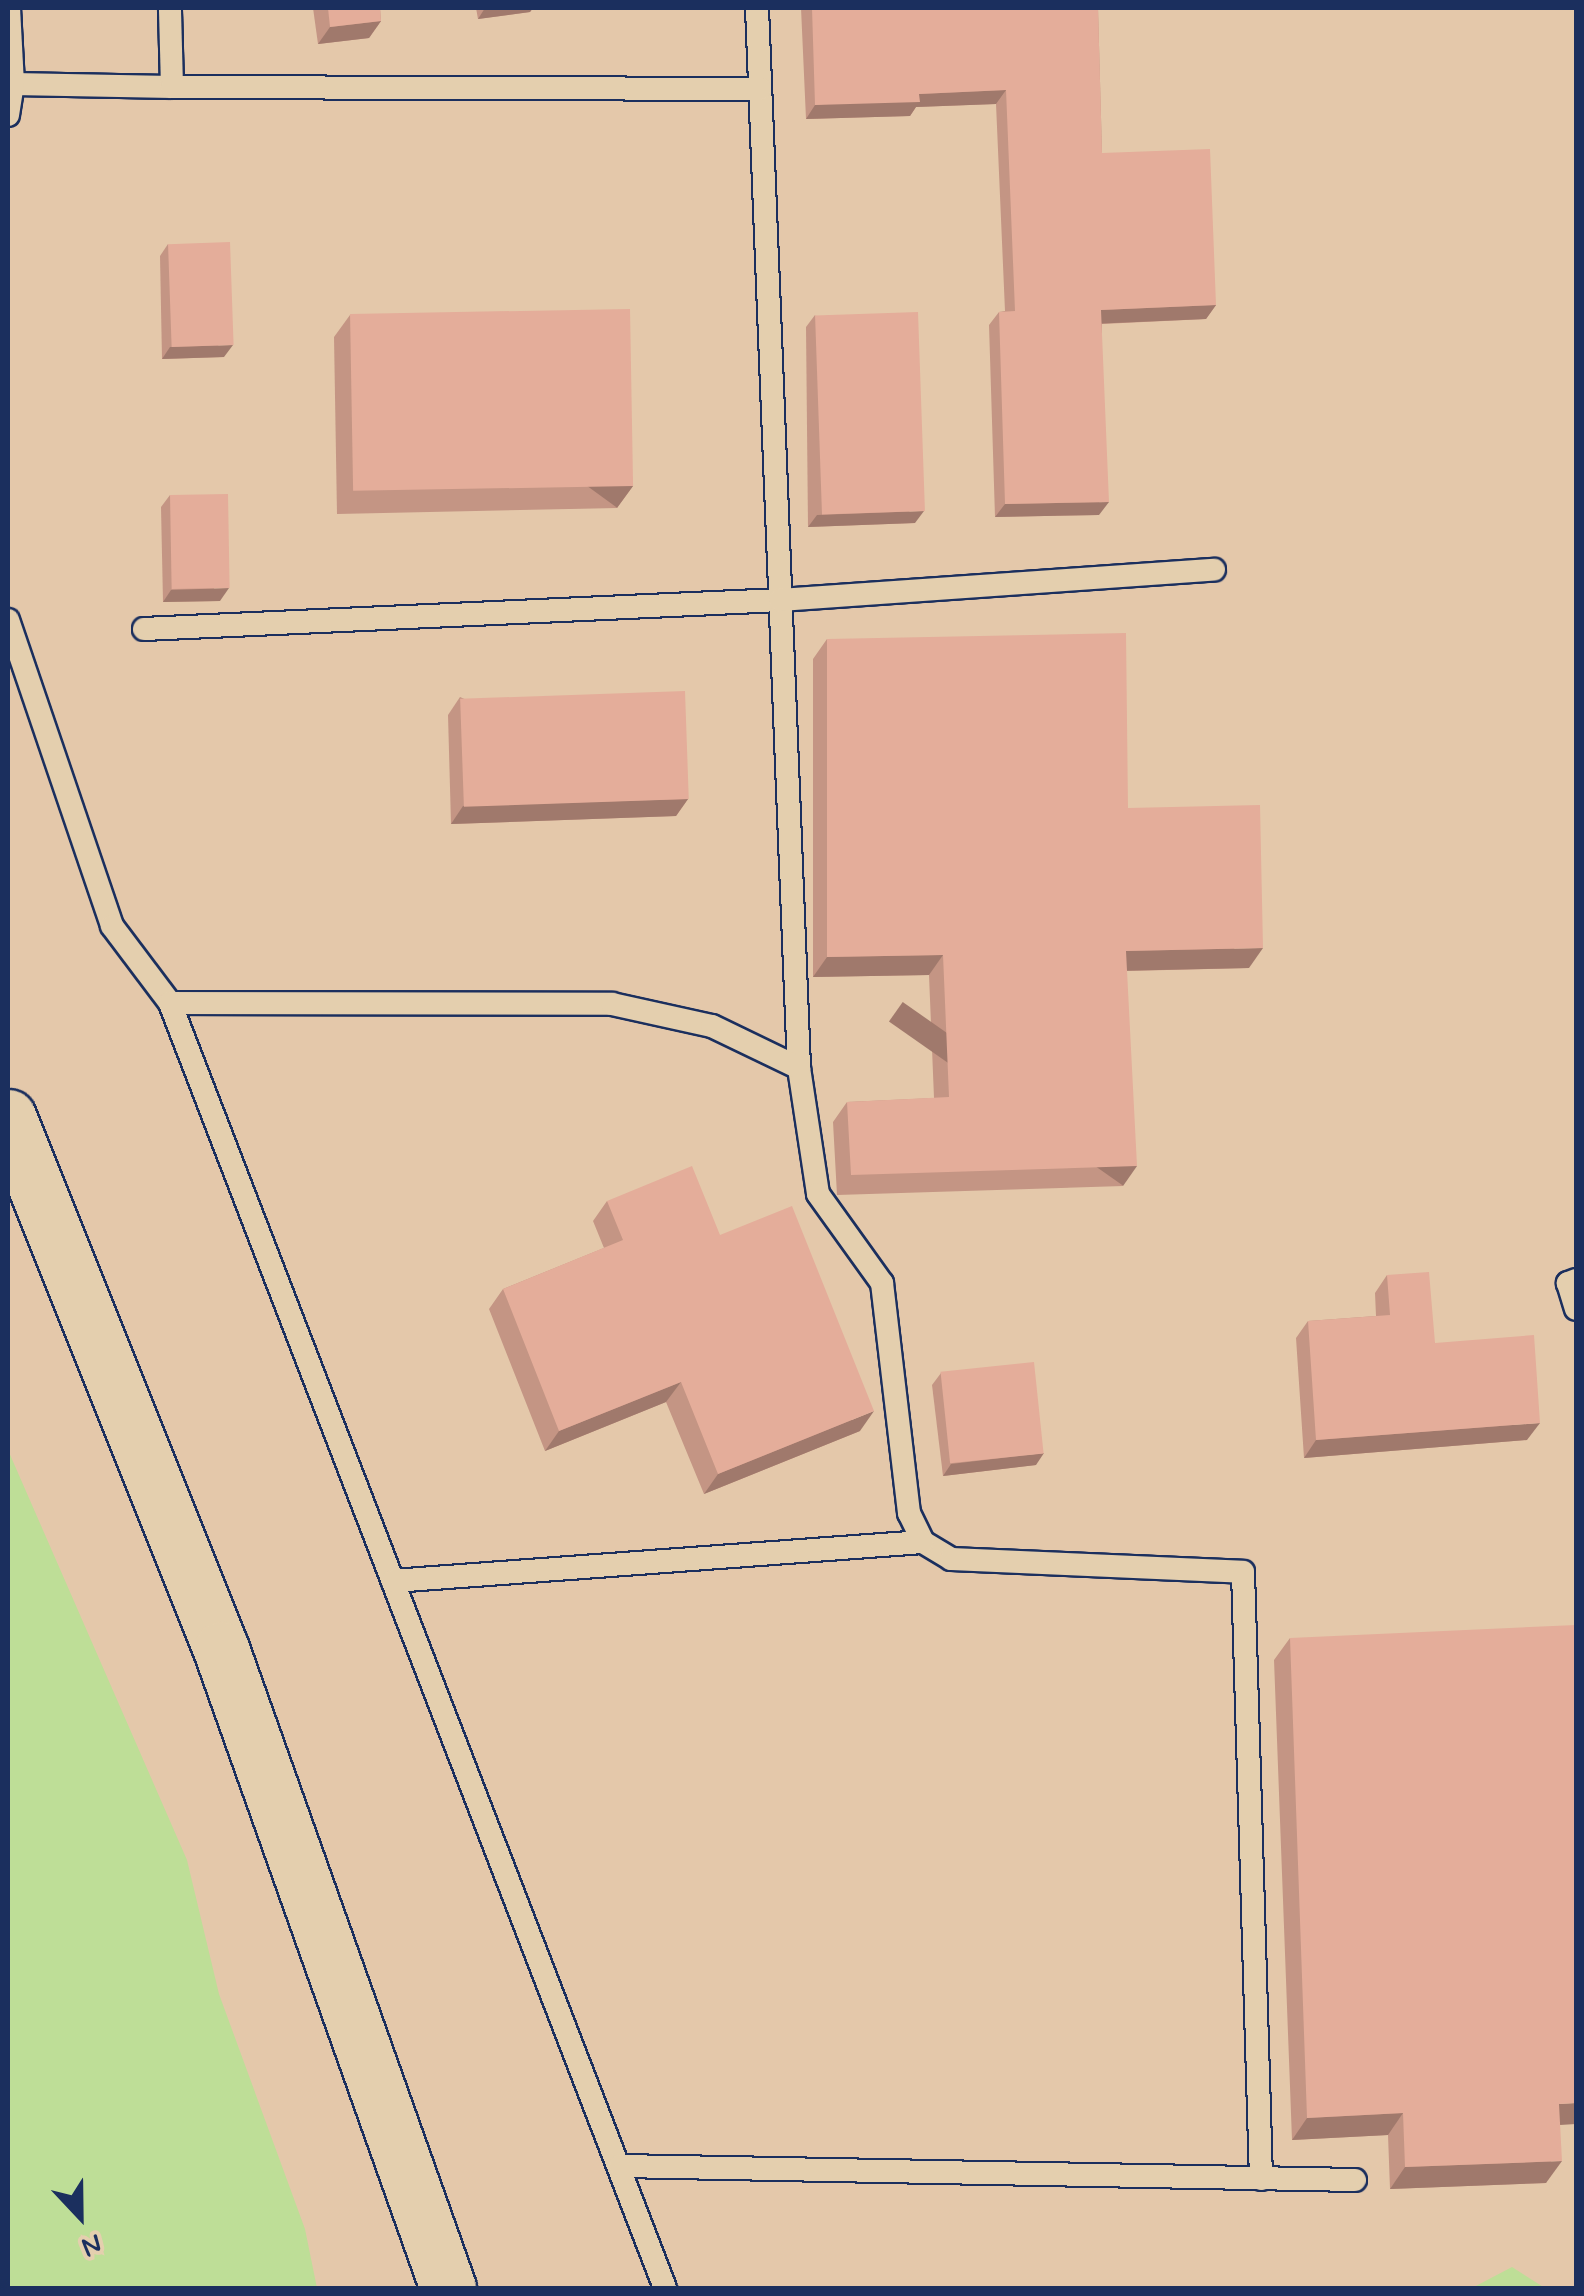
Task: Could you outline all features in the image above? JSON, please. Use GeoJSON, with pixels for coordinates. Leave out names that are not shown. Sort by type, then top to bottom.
{"type":"FeatureCollection","features":[{"type":"Feature","properties":{"kind":"street"},"geometry":{"type":"LineString","coordinates":[[8,1117],[220,1649],[448,2288]]}},
{"type":"Feature","properties":{"kind":"lane"},"geometry":{"type":"LineString","coordinates":[[8,115],[12,84],[10,8]]}},
{"type":"Feature","properties":{"kind":"lane"},"geometry":{"type":"LineString","coordinates":[[170,8],[172,86]]}},
{"type":"Feature","properties":{"kind":"lane"},"geometry":{"type":"LineString","coordinates":[[758,8],[798,1068],[818,1194],[882,1283],[908,1513],[923,1542],[952,1559],[1243,1572],[1261,2179]]}},
{"type":"Feature","properties":{"kind":"lane"},"geometry":{"type":"LineString","coordinates":[[12,84],[760,89]]}},
{"type":"Feature","properties":{"kind":"lane"},"geometry":{"type":"LineString","coordinates":[[144,629],[780,600],[1214,570]]}},
{"type":"Feature","properties":{"kind":"lane"},"geometry":{"type":"LineString","coordinates":[[8,620],[112,926],[170,1004],[666,2288]]}},
{"type":"Feature","properties":{"kind":"lane"},"geometry":{"type":"LineString","coordinates":[[170,1004],[612,1004],[712,1026],[798,1068]]}},
{"type":"Feature","properties":{"kind":"lane"},"geometry":{"type":"LineString","coordinates":[[1576,1280],[1568,1283],[1576,1309]]}},
{"type":"Feature","properties":{"kind":"lane"},"geometry":{"type":"LineString","coordinates":[[393,1581],[923,1542]]}},
{"type":"Feature","properties":{"kind":"lane"},"geometry":{"type":"LineString","coordinates":[[620,2166],[1355,2180]]}},
{"type":"Feature","properties":{"kind":"green space"},"geometry":{"type":"Polygon","coordinates":[[[8,1450],[187,1860],[219,1994],[305,2229],[317,2288],[8,2288],[8,1450]]]}},
{"type":"Feature","properties":{"kind":"green space"},"geometry":{"type":"Polygon","coordinates":[[[1512,2267],[1545,2288],[1472,2288],[1512,2267]]]}},
{"type":"Feature","properties":{"kind":"building"},"geometry":{"type":"Polygon","coordinates":[[[328,8],[380,8],[381,21],[330,27],[328,8]]]}},
{"type":"Feature","properties":{"kind":"building"},"geometry":{"type":"Polygon","coordinates":[[[812,8],[1098,8],[1102,153],[1210,149],[1216,305],[1101,310],[1109,502],[1005,504],[999,312],[1015,311],[1006,90],[919,94],[920,102],[815,105],[812,8]]]}},
{"type":"Feature","properties":{"kind":"building"},"geometry":{"type":"Polygon","coordinates":[[[230,242],[234,345],[172,347],[168,244],[230,242]]]}},
{"type":"Feature","properties":{"kind":"building"},"geometry":{"type":"Polygon","coordinates":[[[630,309],[633,486],[353,491],[350,314],[630,309]]]}},
{"type":"Feature","properties":{"kind":"building"},"geometry":{"type":"Polygon","coordinates":[[[918,312],[925,511],[822,514],[815,316],[918,312]]]}},
{"type":"Feature","properties":{"kind":"building"},"geometry":{"type":"Polygon","coordinates":[[[228,494],[230,588],[172,589],[170,495],[228,494]]]}},
{"type":"Feature","properties":{"kind":"building"},"geometry":{"type":"Polygon","coordinates":[[[1126,633],[1128,808],[1260,805],[1263,948],[1126,951],[1137,1166],[851,1175],[847,1102],[949,1097],[943,955],[827,957],[827,639],[1126,633]]]}},
{"type":"Feature","properties":{"kind":"building"},"geometry":{"type":"Polygon","coordinates":[[[685,691],[689,799],[464,807],[460,699],[685,691]]]}},
{"type":"Feature","properties":{"kind":"building"},"geometry":{"type":"Polygon","coordinates":[[[692,1166],[720,1235],[792,1206],[874,1411],[718,1474],[681,1382],[559,1431],[503,1289],[623,1240],[607,1201],[692,1166]]]}},
{"type":"Feature","properties":{"kind":"building"},"geometry":{"type":"Polygon","coordinates":[[[1429,1272],[1435,1343],[1534,1335],[1540,1423],[1316,1440],[1308,1321],[1390,1315],[1387,1275],[1429,1272]]]}},
{"type":"Feature","properties":{"kind":"building"},"geometry":{"type":"Polygon","coordinates":[[[1034,1362],[1044,1453],[950,1463],[941,1372],[1034,1362]]]}},
{"type":"Feature","properties":{"kind":"building"},"geometry":{"type":"Polygon","coordinates":[[[1576,1625],[1576,2103],[1559,2104],[1562,2161],[1405,2167],[1403,2113],[1307,2118],[1290,1638],[1576,1625]]]}}]}
